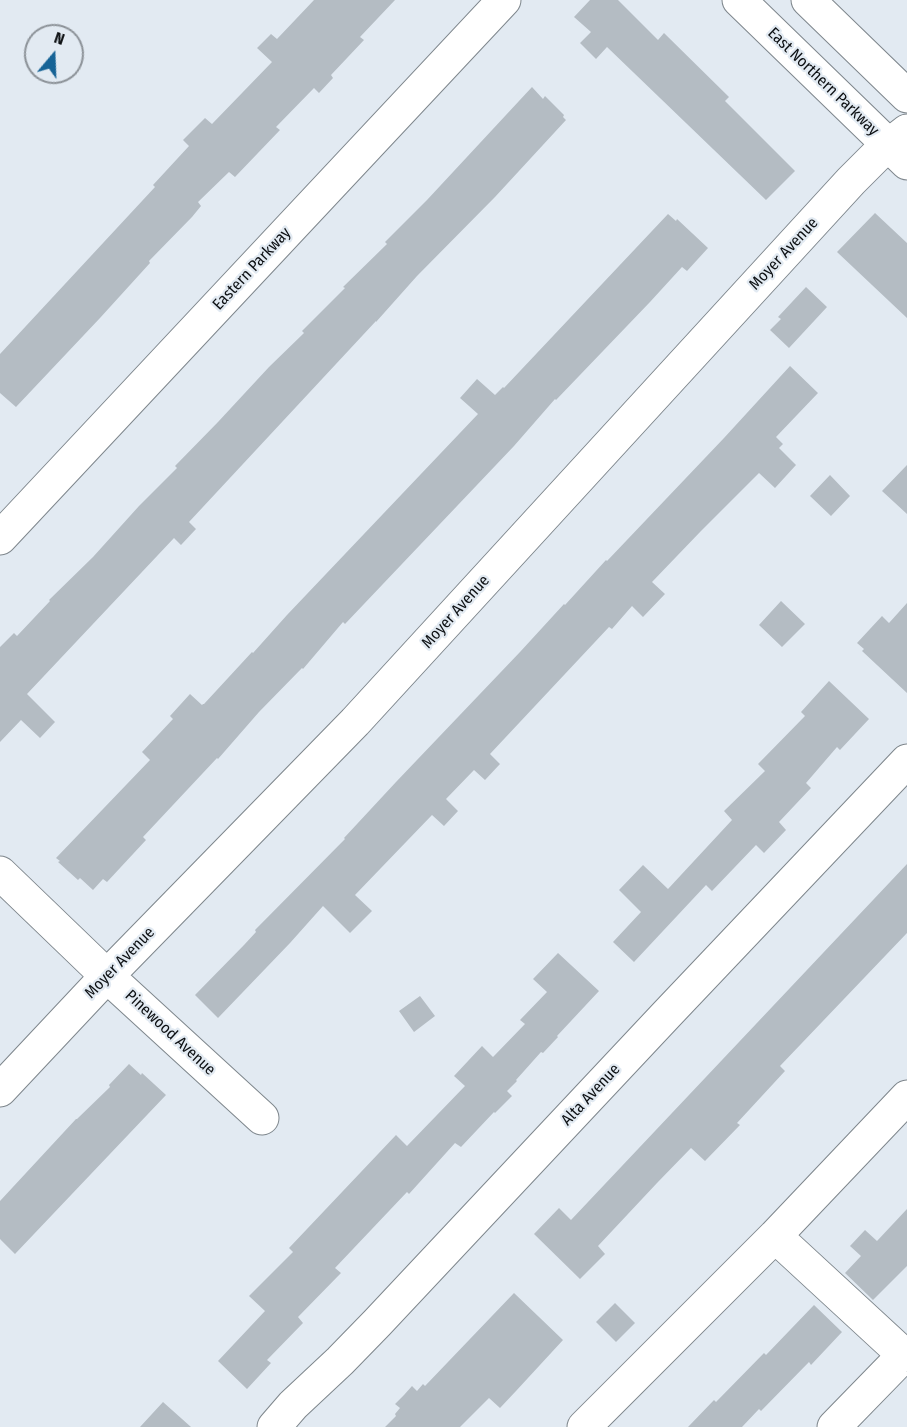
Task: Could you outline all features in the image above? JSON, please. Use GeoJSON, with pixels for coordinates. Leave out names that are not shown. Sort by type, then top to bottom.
{"type":"FeatureCollection","features":[{"type":"Feature","properties":{"kind":"street","name":"Eastern Parkway"},"geometry":{"type":"LineString","coordinates":[[0,538],[504,0]]}},
{"type":"Feature","properties":{"kind":"street","name":"East Northern Parkway"},"geometry":{"type":"LineString","coordinates":[[739,0],[901,146]]}},
{"type":"Feature","properties":{"kind":"street"},"geometry":{"type":"LineString","coordinates":[[808,0],[907,96]]}},
{"type":"Feature","properties":{"kind":"street","name":"Moyer Avenue"},"geometry":{"type":"LineString","coordinates":[[0,1089],[355,722],[843,190],[880,152],[901,146]]}},
{"type":"Feature","properties":{"kind":"street","name":"Alta Avenue"},"geometry":{"type":"LineString","coordinates":[[274,1427],[293,1405],[377,1323],[907,761]]}},
{"type":"Feature","properties":{"kind":"street","name":"Pinewood Avenue"},"geometry":{"type":"LineString","coordinates":[[0,873],[107,976],[262,1118]]}},
{"type":"Feature","properties":{"kind":"street"},"geometry":{"type":"LineString","coordinates":[[584,1427],[775,1236],[907,1097]]}},
{"type":"Feature","properties":{"kind":"street"},"geometry":{"type":"LineString","coordinates":[[775,1236],[906,1353],[834,1427]]}},
{"type":"Feature","properties":{"kind":"building"},"geometry":{"type":"Polygon","coordinates":[[[314,0],[395,0],[360,37],[364,40],[331,75],[333,78],[319,93],[314,88],[276,127],[280,130],[235,177],[229,172],[198,202],[201,206],[192,217],[16,407],[0,393],[0,354],[155,187],[153,185],[189,146],[183,140],[205,118],[212,124],[272,62],[257,48],[271,34],[277,39],[314,0]]]}},
{"type":"Feature","properties":{"kind":"building"},"geometry":{"type":"Polygon","coordinates":[[[590,0],[618,0],[658,40],[664,33],[729,97],[725,101],[795,171],[766,200],[607,47],[596,59],[580,43],[591,32],[574,17],[590,0]]]}},
{"type":"Feature","properties":{"kind":"building"},"geometry":{"type":"Polygon","coordinates":[[[532,87],[543,99],[545,96],[566,120],[495,197],[417,276],[189,522],[196,529],[181,545],[174,538],[27,694],[55,722],[40,738],[21,720],[0,742],[0,647],[14,633],[17,636],[49,600],[93,557],[177,468],[175,466],[304,333],[302,331],[387,244],[385,242],[532,87]]]}},
{"type":"Feature","properties":{"kind":"building"},"geometry":{"type":"Polygon","coordinates":[[[875,213],[907,243],[907,318],[837,252],[875,213]]]}},
{"type":"Feature","properties":{"kind":"building"},"geometry":{"type":"Polygon","coordinates":[[[668,214],[676,221],[677,219],[708,248],[687,271],[682,267],[345,624],[343,622],[303,669],[259,712],[218,759],[143,837],[146,840],[107,882],[103,879],[93,890],[58,862],[60,861],[56,858],[150,760],[142,752],[173,719],[170,716],[190,694],[202,705],[204,704],[478,414],[460,398],[477,379],[495,395],[504,388],[668,214]]]}},
{"type":"Feature","properties":{"kind":"building"},"geometry":{"type":"Polygon","coordinates":[[[806,287],[827,307],[789,348],[770,330],[781,319],[778,317],[806,287]]]}},
{"type":"Feature","properties":{"kind":"building"},"geometry":{"type":"Polygon","coordinates":[[[790,366],[818,393],[776,437],[783,444],[779,448],[796,465],[775,488],[759,473],[652,582],[665,594],[643,617],[632,606],[612,629],[609,627],[490,754],[500,764],[485,780],[474,770],[446,799],[458,811],[444,826],[432,815],[355,895],[372,911],[350,933],[323,906],[218,1018],[195,995],[790,366]]]}},
{"type":"Feature","properties":{"kind":"building"},"geometry":{"type":"Polygon","coordinates":[[[907,465],[907,514],[882,491],[907,465]]]}},
{"type":"Feature","properties":{"kind":"building"},"geometry":{"type":"Polygon","coordinates":[[[830,475],[850,496],[831,516],[810,496],[830,475]]]}},
{"type":"Feature","properties":{"kind":"building"},"geometry":{"type":"Polygon","coordinates":[[[781,601],[805,624],[782,647],[759,625],[781,601]]]}},
{"type":"Feature","properties":{"kind":"building"},"geometry":{"type":"Polygon","coordinates":[[[907,603],[907,693],[862,651],[864,649],[857,643],[882,616],[889,623],[907,603]]]}},
{"type":"Feature","properties":{"kind":"building"},"geometry":{"type":"Polygon","coordinates":[[[829,681],[869,719],[840,750],[837,747],[806,783],[811,788],[779,822],[786,830],[764,853],[756,845],[712,891],[706,885],[634,962],[613,942],[641,912],[619,890],[643,865],[668,889],[732,820],[724,811],[765,771],[758,764],[805,716],[801,712],[829,681]]]}},
{"type":"Feature","properties":{"kind":"building"},"geometry":{"type":"Polygon","coordinates":[[[907,864],[907,933],[780,1066],[785,1071],[737,1123],[740,1125],[705,1161],[691,1148],[598,1246],[605,1254],[580,1279],[534,1234],[559,1208],[571,1220],[907,864]]]}},
{"type":"Feature","properties":{"kind":"building"},"geometry":{"type":"Polygon","coordinates":[[[558,953],[599,991],[516,1080],[507,1091],[512,1096],[461,1147],[455,1143],[409,1194],[407,1192],[335,1268],[341,1273],[298,1317],[303,1323],[267,1360],[271,1363],[247,1389],[218,1361],[265,1311],[249,1296],[293,1252],[289,1248],[396,1135],[407,1146],[465,1086],[454,1076],[482,1046],[493,1057],[525,1024],[520,1020],[547,992],[533,979],[558,953]]]}},
{"type":"Feature","properties":{"kind":"building"},"geometry":{"type":"Polygon","coordinates":[[[420,996],[435,1016],[414,1032],[399,1011],[420,996]]]}},
{"type":"Feature","properties":{"kind":"building"},"geometry":{"type":"Polygon","coordinates":[[[129,1064],[166,1095],[15,1254],[0,1239],[0,1201],[76,1119],[110,1087],[109,1085],[129,1064]]]}},
{"type":"Feature","properties":{"kind":"building"},"geometry":{"type":"Polygon","coordinates":[[[907,1209],[907,1266],[873,1300],[845,1273],[861,1256],[850,1246],[865,1230],[877,1241],[907,1209]]]}},
{"type":"Feature","properties":{"kind":"building"},"geometry":{"type":"Polygon","coordinates":[[[514,1293],[563,1340],[500,1408],[489,1398],[460,1427],[385,1427],[396,1416],[400,1408],[395,1404],[412,1386],[417,1391],[423,1384],[425,1386],[514,1293]]]}},
{"type":"Feature","properties":{"kind":"building"},"geometry":{"type":"Polygon","coordinates":[[[615,1303],[635,1323],[616,1342],[596,1322],[615,1303]]]}},
{"type":"Feature","properties":{"kind":"building"},"geometry":{"type":"Polygon","coordinates":[[[814,1305],[842,1332],[811,1365],[809,1362],[742,1427],[688,1427],[764,1353],[766,1355],[814,1305]]]}},
{"type":"Feature","properties":{"kind":"building"},"geometry":{"type":"Polygon","coordinates":[[[163,1402],[191,1427],[140,1427],[163,1402]]]}}]}
